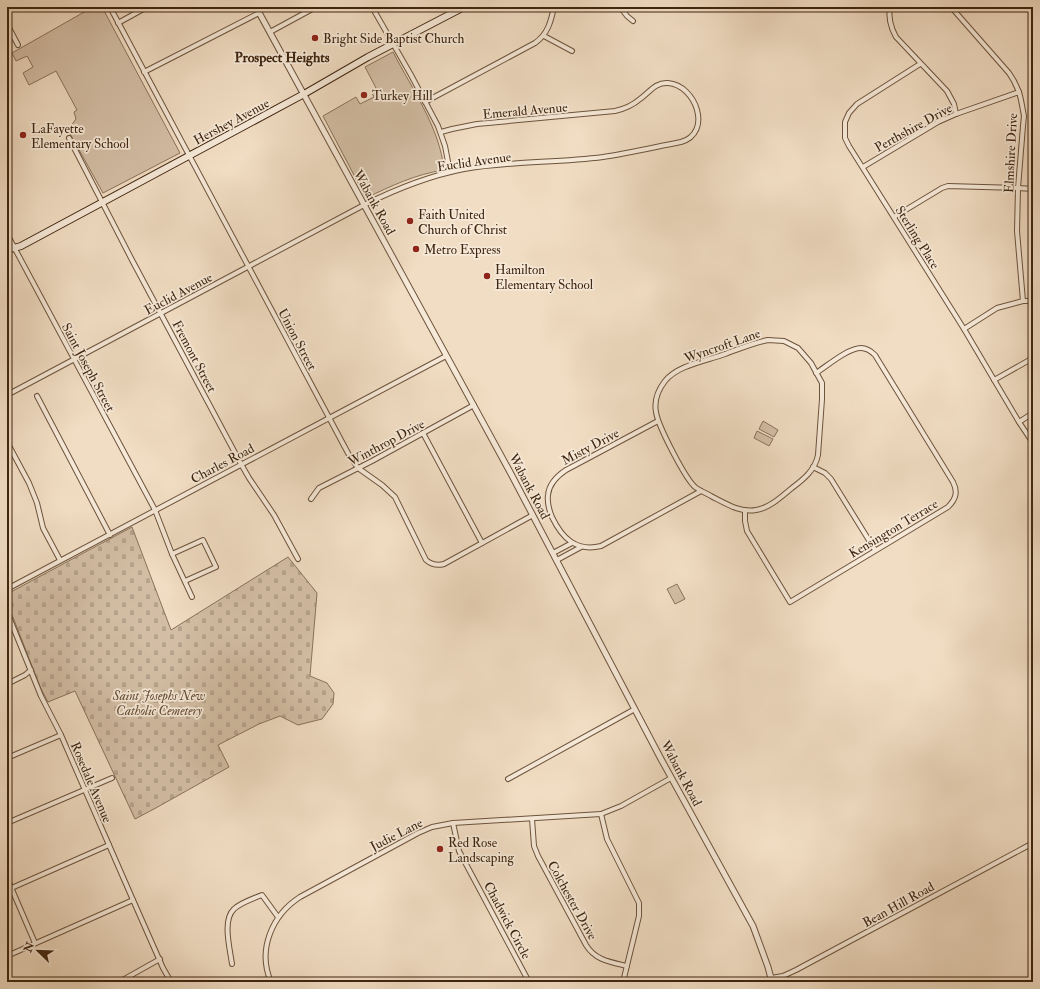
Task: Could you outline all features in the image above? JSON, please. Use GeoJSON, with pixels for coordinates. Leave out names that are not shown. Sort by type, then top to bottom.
{"type":"FeatureCollection","features":[{"type":"Feature","properties":{"kind":"main road","name":"Hershey Avenue"},"geometry":{"type":"LineString","coordinates":[[7,250],[14,248],[102,202],[464,7]]}},
{"type":"Feature","properties":{"kind":"street","name":"Union Street"},"geometry":{"type":"LineString","coordinates":[[110,7],[188,156],[349,455],[358,468],[382,485],[395,497],[424,557],[429,562],[437,565],[444,564],[533,515]]}},
{"type":"Feature","properties":{"kind":"street"},"geometry":{"type":"LineString","coordinates":[[118,23],[147,7]]}},
{"type":"Feature","properties":{"kind":"street","name":"Wabank Road"},"geometry":{"type":"LineString","coordinates":[[256,7],[474,405],[672,778],[753,926],[772,980]]}},
{"type":"Feature","properties":{"kind":"street"},"geometry":{"type":"LineString","coordinates":[[270,32],[316,7]]}},
{"type":"Feature","properties":{"kind":"street"},"geometry":{"type":"LineString","coordinates":[[372,7],[440,132],[450,172]]}},
{"type":"Feature","properties":{"kind":"street"},"geometry":{"type":"LineString","coordinates":[[425,102],[535,43],[544,36],[549,27],[554,7]]}},
{"type":"Feature","properties":{"kind":"street"},"geometry":{"type":"LineString","coordinates":[[620,7],[633,21]]}},
{"type":"Feature","properties":{"kind":"street"},"geometry":{"type":"LineString","coordinates":[[890,7],[889,14],[892,31],[946,92],[954,104],[956,114]]}},
{"type":"Feature","properties":{"kind":"street","name":"Elmshire Drive"},"geometry":{"type":"LineString","coordinates":[[951,7],[1009,73],[1019,92],[1024,116],[1018,188],[1017,232],[1023,301]]}},
{"type":"Feature","properties":{"kind":"street"},"geometry":{"type":"LineString","coordinates":[[144,72],[260,13]]}},
{"type":"Feature","properties":{"kind":"street"},"geometry":{"type":"LineString","coordinates":[[7,24],[18,45]]}},
{"type":"Feature","properties":{"kind":"street"},"geometry":{"type":"LineString","coordinates":[[544,36],[572,51]]}},
{"type":"Feature","properties":{"kind":"street","name":"Sterling Place"},"geometry":{"type":"LineString","coordinates":[[920,64],[857,104],[849,113],[845,122],[845,138],[855,157],[964,329],[1033,444]]}},
{"type":"Feature","properties":{"kind":"street","name":"Euclid Avenue"},"geometry":{"type":"LineString","coordinates":[[7,395],[389,192],[412,183],[450,172],[478,167],[604,156],[681,142],[695,132],[699,120],[699,115],[693,100],[686,91],[681,87],[668,83],[657,85],[640,99],[622,109],[613,111]]}},
{"type":"Feature","properties":{"kind":"street","name":"Perthshire Drive"},"geometry":{"type":"LineString","coordinates":[[863,168],[924,130],[956,114],[1019,92]]}},
{"type":"Feature","properties":{"kind":"street","name":"Emerald Avenue"},"geometry":{"type":"LineString","coordinates":[[440,132],[477,124],[613,111]]}},
{"type":"Feature","properties":{"kind":"street","name":"Fremont Street"},"geometry":{"type":"LineString","coordinates":[[70,138],[102,202],[241,464],[252,484],[274,515],[298,559]]}},
{"type":"Feature","properties":{"kind":"street"},"geometry":{"type":"LineString","coordinates":[[894,217],[942,188],[948,186],[1033,189]]}},
{"type":"Feature","properties":{"kind":"street","name":"Saint Joseph Street"},"geometry":{"type":"LineString","coordinates":[[7,234],[155,510],[172,554],[192,597]]}},
{"type":"Feature","properties":{"kind":"street"},"geometry":{"type":"LineString","coordinates":[[964,329],[997,308],[1023,301],[1033,301]]}},
{"type":"Feature","properties":{"kind":"street","name":"Wyncroft Lane"},"geometry":{"type":"LineString","coordinates":[[768,340],[784,341],[795,346],[805,354],[816,372],[823,388],[818,455],[813,467],[806,476],[772,503],[758,510],[735,508],[694,486],[682,469],[658,421],[656,412],[656,398],[662,386],[673,374],[699,362],[768,340]]}},
{"type":"Feature","properties":{"kind":"street","name":"Kensington Terrace"},"geometry":{"type":"LineString","coordinates":[[745,510],[747,531],[790,602],[948,506],[954,500],[956,495],[955,486],[875,355],[861,348],[852,350],[816,372]]}},
{"type":"Feature","properties":{"kind":"street","name":"Charles Road"},"geometry":{"type":"LineString","coordinates":[[7,589],[446,356]]}},
{"type":"Feature","properties":{"kind":"street"},"geometry":{"type":"LineString","coordinates":[[994,380],[1033,358]]}},
{"type":"Feature","properties":{"kind":"street"},"geometry":{"type":"LineString","coordinates":[[37,396],[110,535]]}},
{"type":"Feature","properties":{"kind":"street","name":"Winthrop Drive"},"geometry":{"type":"LineString","coordinates":[[311,499],[319,488],[474,405]]}},
{"type":"Feature","properties":{"kind":"street"},"geometry":{"type":"LineString","coordinates":[[1019,422],[1033,413]]}},
{"type":"Feature","properties":{"kind":"street","name":"Misty Drive"},"geometry":{"type":"LineString","coordinates":[[572,543],[562,534],[548,507],[550,487],[555,479],[566,470],[658,421]]}},
{"type":"Feature","properties":{"kind":"street"},"geometry":{"type":"LineString","coordinates":[[423,433],[482,543]]}},
{"type":"Feature","properties":{"kind":"street"},"geometry":{"type":"LineString","coordinates":[[7,442],[29,483],[43,528],[60,560]]}},
{"type":"Feature","properties":{"kind":"street"},"geometry":{"type":"LineString","coordinates":[[813,467],[825,473],[831,479],[875,550]]}},
{"type":"Feature","properties":{"kind":"street"},"geometry":{"type":"LineString","coordinates":[[553,553],[572,543],[581,547],[597,547],[701,491]]}},
{"type":"Feature","properties":{"kind":"street"},"geometry":{"type":"LineString","coordinates":[[172,554],[204,540],[216,567],[185,581]]}},
{"type":"Feature","properties":{"kind":"street"},"geometry":{"type":"LineString","coordinates":[[557,560],[581,547]]}},
{"type":"Feature","properties":{"kind":"street","name":"Rosedale Avenue"},"geometry":{"type":"LineString","coordinates":[[7,612],[41,696],[61,735],[133,900],[171,982]]}},
{"type":"Feature","properties":{"kind":"street"},"geometry":{"type":"LineString","coordinates":[[7,684],[25,675],[31,670]]}},
{"type":"Feature","properties":{"kind":"street"},"geometry":{"type":"LineString","coordinates":[[508,778],[636,709]]}},
{"type":"Feature","properties":{"kind":"street"},"geometry":{"type":"LineString","coordinates":[[7,758],[61,735]]}},
{"type":"Feature","properties":{"kind":"street"},"geometry":{"type":"LineString","coordinates":[[7,823],[112,778]]}},
{"type":"Feature","properties":{"kind":"street","name":"Judie Lane"},"geometry":{"type":"LineString","coordinates":[[271,982],[266,961],[266,946],[278,917],[285,909],[300,897],[418,833],[432,827],[453,823],[601,814],[621,806],[672,778]]}},
{"type":"Feature","properties":{"kind":"street"},"geometry":{"type":"LineString","coordinates":[[601,814],[607,839],[639,903],[639,916],[623,982]]}},
{"type":"Feature","properties":{"kind":"street","name":"Colchester Drive"},"geometry":{"type":"LineString","coordinates":[[532,819],[536,852],[589,950],[603,960],[627,966]]}},
{"type":"Feature","properties":{"kind":"street","name":"Chadwick Circle"},"geometry":{"type":"LineString","coordinates":[[453,823],[459,851],[529,982]]}},
{"type":"Feature","properties":{"kind":"street","name":"Bean Hill Road"},"geometry":{"type":"LineString","coordinates":[[772,980],[796,970],[1033,843]]}},
{"type":"Feature","properties":{"kind":"street"},"geometry":{"type":"LineString","coordinates":[[9,889],[109,845]]}},
{"type":"Feature","properties":{"kind":"street"},"geometry":{"type":"LineString","coordinates":[[7,878],[9,889],[35,943]]}},
{"type":"Feature","properties":{"kind":"street"},"geometry":{"type":"LineString","coordinates":[[232,964],[227,924],[229,916],[234,908],[262,895],[278,917]]}},
{"type":"Feature","properties":{"kind":"street"},"geometry":{"type":"LineString","coordinates":[[7,956],[133,900]]}},
{"type":"Feature","properties":{"kind":"street"},"geometry":{"type":"LineString","coordinates":[[119,982],[160,959]]}},
{"type":"Feature","properties":{"kind":"green space"},"geometry":{"type":"Polygon","coordinates":[[[93,7],[102,7],[180,153],[103,193],[68,130],[76,119],[74,112],[77,110],[56,71],[29,85],[23,73],[33,67],[27,56],[16,61],[12,53],[93,7]]]}},
{"type":"Feature","properties":{"kind":"green space"},"geometry":{"type":"Polygon","coordinates":[[[393,52],[431,124],[437,139],[444,170],[414,177],[366,198],[323,116],[356,97],[360,104],[374,97],[371,91],[376,88],[365,67],[393,52]]]}},
{"type":"Feature","properties":{"kind":"green space"},"geometry":{"type":"Polygon","coordinates":[[[763,421],[778,430],[774,437],[759,429],[763,421]]]}},
{"type":"Feature","properties":{"kind":"green space"},"geometry":{"type":"Polygon","coordinates":[[[757,431],[773,439],[769,446],[754,438],[757,431]]]}},
{"type":"Feature","properties":{"kind":"green space","name":"Saint Josephs New Catholic Cemetery"},"geometry":{"type":"Polygon","coordinates":[[[132,527],[171,630],[288,557],[317,593],[310,676],[327,683],[334,693],[333,704],[322,719],[298,725],[280,716],[259,724],[218,745],[229,767],[135,819],[75,691],[48,702],[41,689],[7,602],[7,594],[132,527]]]}},
{"type":"Feature","properties":{"kind":"green space"},"geometry":{"type":"Polygon","coordinates":[[[677,584],[685,599],[675,604],[667,589],[677,584]]]}},
{"type":"Feature","properties":{"kind":"place","name":"Bright Side Baptist Church"},"geometry":{"type":"Point","coordinates":[315,38]}},
{"type":"Feature","properties":{"kind":"place","name":"Turkey Hill"},"geometry":{"type":"Point","coordinates":[364,95]}},
{"type":"Feature","properties":{"kind":"place","name":"LaFayette Elementary School"},"geometry":{"type":"Point","coordinates":[23,135]}},
{"type":"Feature","properties":{"kind":"place","name":"Faith United Church of Christ"},"geometry":{"type":"Point","coordinates":[410,221]}},
{"type":"Feature","properties":{"kind":"place","name":"Metro Express"},"geometry":{"type":"Point","coordinates":[416,249]}},
{"type":"Feature","properties":{"kind":"place","name":"Hamilton Elementary School"},"geometry":{"type":"Point","coordinates":[487,276]}},
{"type":"Feature","properties":{"kind":"place","name":"Red Rose Landscaping"},"geometry":{"type":"Point","coordinates":[440,849]}},
{"type":"Feature","properties":{"kind":"district","name":"Prospect Heights"},"geometry":{"type":"Point","coordinates":[282,57]}}]}
